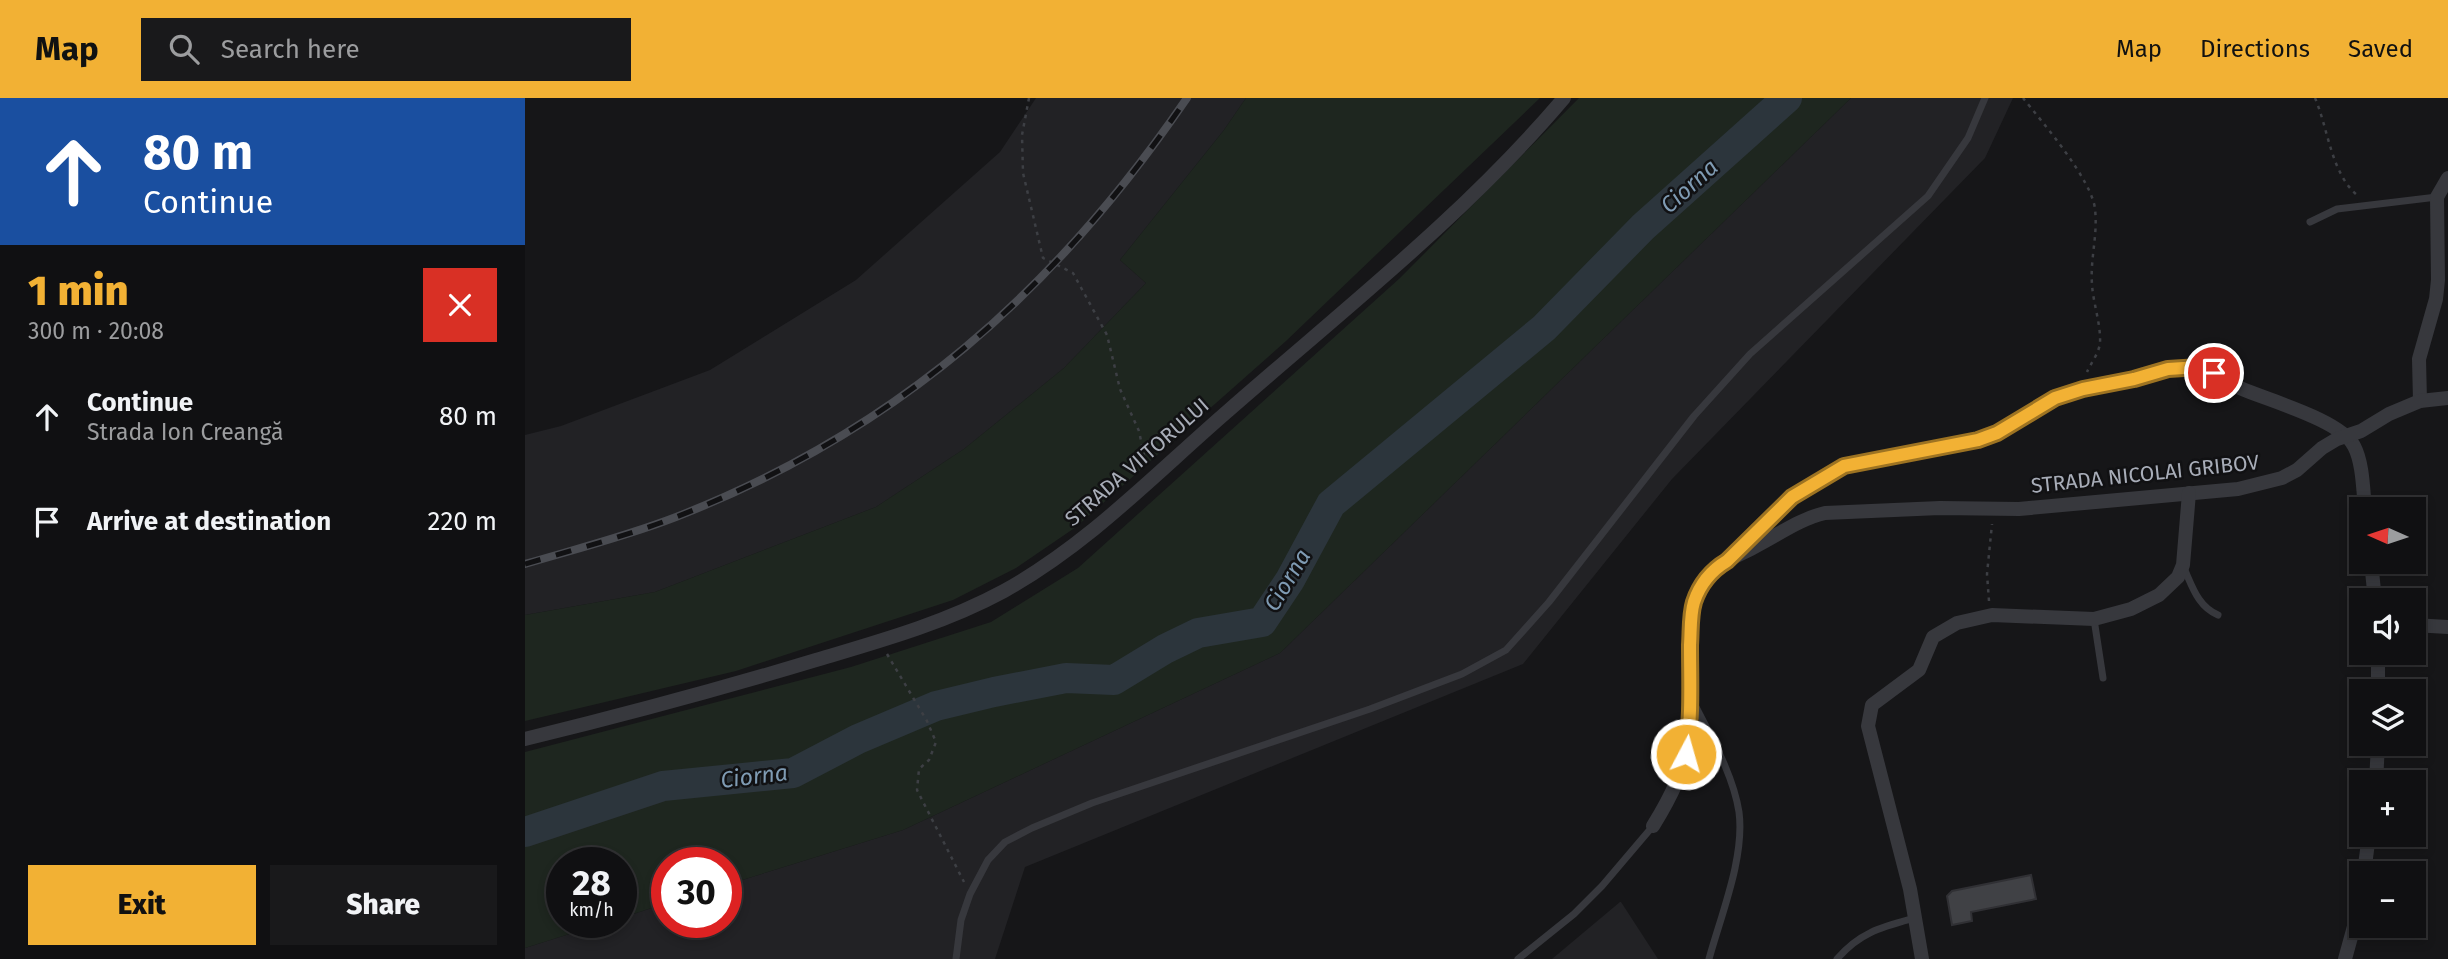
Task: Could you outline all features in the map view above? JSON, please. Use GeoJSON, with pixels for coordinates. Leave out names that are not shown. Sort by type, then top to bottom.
{"type":"FeatureCollection","features":[{"type":"Feature","properties":{"kind":"street","name":"STRADA VIITORULUI"},"geometry":{"type":"LineString","coordinates":[[525,739],[701,695],[879,641],[948,617],[1004,590],[1071,547],[1121,509],[1186,446],[1479,189],[1564,98]]}},
{"type":"Feature","properties":{"kind":"street"},"geometry":{"type":"LineString","coordinates":[[2420,401],[2419,359],[2436,299],[2438,280],[2437,197],[2448,178]]}},
{"type":"Feature","properties":{"kind":"street"},"geometry":{"type":"LineString","coordinates":[[1727,561],[1792,497],[1844,466],[1978,440],[1997,433],[2055,398],[2168,369],[2200,367],[2237,387],[2330,425],[2346,435],[2355,447],[2364,497]]}},
{"type":"Feature","properties":{"kind":"street","name":"STRADA NICOLAI GRIBOV"},"geometry":{"type":"LineString","coordinates":[[1653,826],[1675,790],[1686,754],[1691,696],[1693,604],[1706,579],[1716,568],[1800,520],[1825,513],[1940,508],[1993,510],[2238,489],[2282,478],[2297,470],[2322,448],[2389,414],[2420,401],[2448,398]]}},
{"type":"Feature","properties":{"kind":"street"},"geometry":{"type":"LineString","coordinates":[[1922,959],[1910,889],[1868,726],[1872,705],[1919,670],[1933,637],[1957,623],[1992,615],[2094,619],[2131,609],[2153,599],[2178,577],[2183,565],[2189,493]]}},
{"type":"Feature","properties":{"kind":"street"},"geometry":{"type":"LineString","coordinates":[[2426,626],[2448,627]]}},
{"type":"Feature","properties":{"kind":"street"},"geometry":{"type":"LineString","coordinates":[[2345,959],[2351,938]]}},
{"type":"Feature","properties":{"kind":"lane"},"geometry":{"type":"LineString","coordinates":[[956,959],[961,920],[970,894],[988,860],[1005,842],[1092,803],[1370,709],[1462,674],[1506,650],[1549,602],[1694,415],[1750,354],[1928,196],[1968,138],[1985,98]]}},
{"type":"Feature","properties":{"kind":"lane"},"geometry":{"type":"LineString","coordinates":[[2311,222],[2337,209],[2437,197]]}},
{"type":"Feature","properties":{"kind":"lane"},"geometry":{"type":"LineString","coordinates":[[2183,565],[2202,604],[2218,615]]}},
{"type":"Feature","properties":{"kind":"lane"},"geometry":{"type":"LineString","coordinates":[[2094,619],[2103,678]]}},
{"type":"Feature","properties":{"kind":"lane"},"geometry":{"type":"LineString","coordinates":[[1691,696],[1717,748],[1739,812],[1736,862],[1709,959]]}},
{"type":"Feature","properties":{"kind":"lane","name":"STRADA NICOLAI GRIBOV"},"geometry":{"type":"LineString","coordinates":[[1518,959],[1574,914],[1602,886],[1653,826]]}},
{"type":"Feature","properties":{"kind":"lane"},"geometry":{"type":"LineString","coordinates":[[1837,959],[1859,937],[1877,928],[1915,918]]}},
{"type":"Feature","properties":{"kind":"path"},"geometry":{"type":"LineString","coordinates":[[1029,98],[1022,135],[1023,173],[1043,258],[1073,272],[1107,335],[1120,389],[1139,431],[1150,482]]}},
{"type":"Feature","properties":{"kind":"path"},"geometry":{"type":"LineString","coordinates":[[2023,98],[2090,188],[2095,208],[2096,235],[2091,276],[2100,344],[2087,373],[2091,387]]}},
{"type":"Feature","properties":{"kind":"path"},"geometry":{"type":"LineString","coordinates":[[2315,98],[2341,174],[2348,186],[2367,201],[2383,204]]}},
{"type":"Feature","properties":{"kind":"path"},"geometry":{"type":"LineString","coordinates":[[1992,615],[1986,574],[1993,510]]}},
{"type":"Feature","properties":{"kind":"path"},"geometry":{"type":"LineString","coordinates":[[879,641],[927,721],[936,742],[929,760],[919,769],[917,790],[970,894]]}},
{"type":"Feature","properties":{"kind":"shaded area"},"geometry":{"type":"Polygon","coordinates":[[[1036,98],[1246,98],[1224,130],[1120,260],[1146,283],[1064,368],[964,449],[876,507],[655,592],[525,615],[525,435],[561,426],[710,370],[856,280],[1000,152],[1036,98]]]}},
{"type":"Feature","properties":{"kind":"shaded area"},"geometry":{"type":"Polygon","coordinates":[[[1246,98],[1540,98],[1286,341],[1076,527],[1016,568],[953,600],[736,671],[525,721],[525,615],[655,592],[876,507],[964,449],[1064,368],[1146,283],[1120,260],[1224,130],[1246,98]]]}},
{"type":"Feature","properties":{"kind":"shaded area"},"geometry":{"type":"Polygon","coordinates":[[[1579,98],[1851,98],[1280,653],[903,830],[742,880],[742,847],[651,847],[651,908],[637,913],[637,847],[546,847],[546,938],[557,938],[525,948],[525,752],[851,667],[991,622],[1078,568],[1400,278],[1579,98]]]}},
{"type":"Feature","properties":{"kind":"shaded area"},"geometry":{"type":"Polygon","coordinates":[[[1851,98],[2013,98],[1985,158],[1672,479],[1523,664],[1025,867],[995,959],[525,959],[525,948],[557,938],[637,938],[637,913],[651,908],[651,938],[742,938],[742,880],[903,830],[1280,653],[1851,98]]]}},
{"type":"Feature","properties":{"kind":"shaded area"},"geometry":{"type":"Polygon","coordinates":[[[1620,902],[1658,959],[1552,959],[1620,902]]]}},
{"type":"Feature","properties":{"kind":"building"},"geometry":{"type":"Polygon","coordinates":[[[2031,875],[2036,899],[1971,912],[1972,921],[1952,925],[1947,896],[1952,891],[2031,875]]]}},
{"type":"Feature","properties":{"kind":"waterway","name":"Ciorna"},"geometry":{"type":"LineString","coordinates":[[525,832],[663,786],[793,773],[858,739],[936,706],[1066,678],[1114,680],[1165,649],[1198,633],[1262,622],[1290,580],[1331,504],[1544,328],[1643,227],[1787,98]]}},
{"type":"Feature","properties":{"kind":"railway"},"geometry":{"type":"LineString","coordinates":[[525,564],[658,524],[756,482],[831,442],[900,398],[965,348],[1026,293],[1083,233],[1136,168],[1187,98]]}},
{"type":"Feature","properties":{"kind":"route"},"geometry":{"type":"LineString","coordinates":[[1686,754],[1691,696],[1693,604],[1706,579],[1716,568],[1727,561],[1792,497],[1844,466],[1957,445],[1997,433],[2055,398],[2083,389],[2168,369],[2200,367],[2214,373]]}}]}
